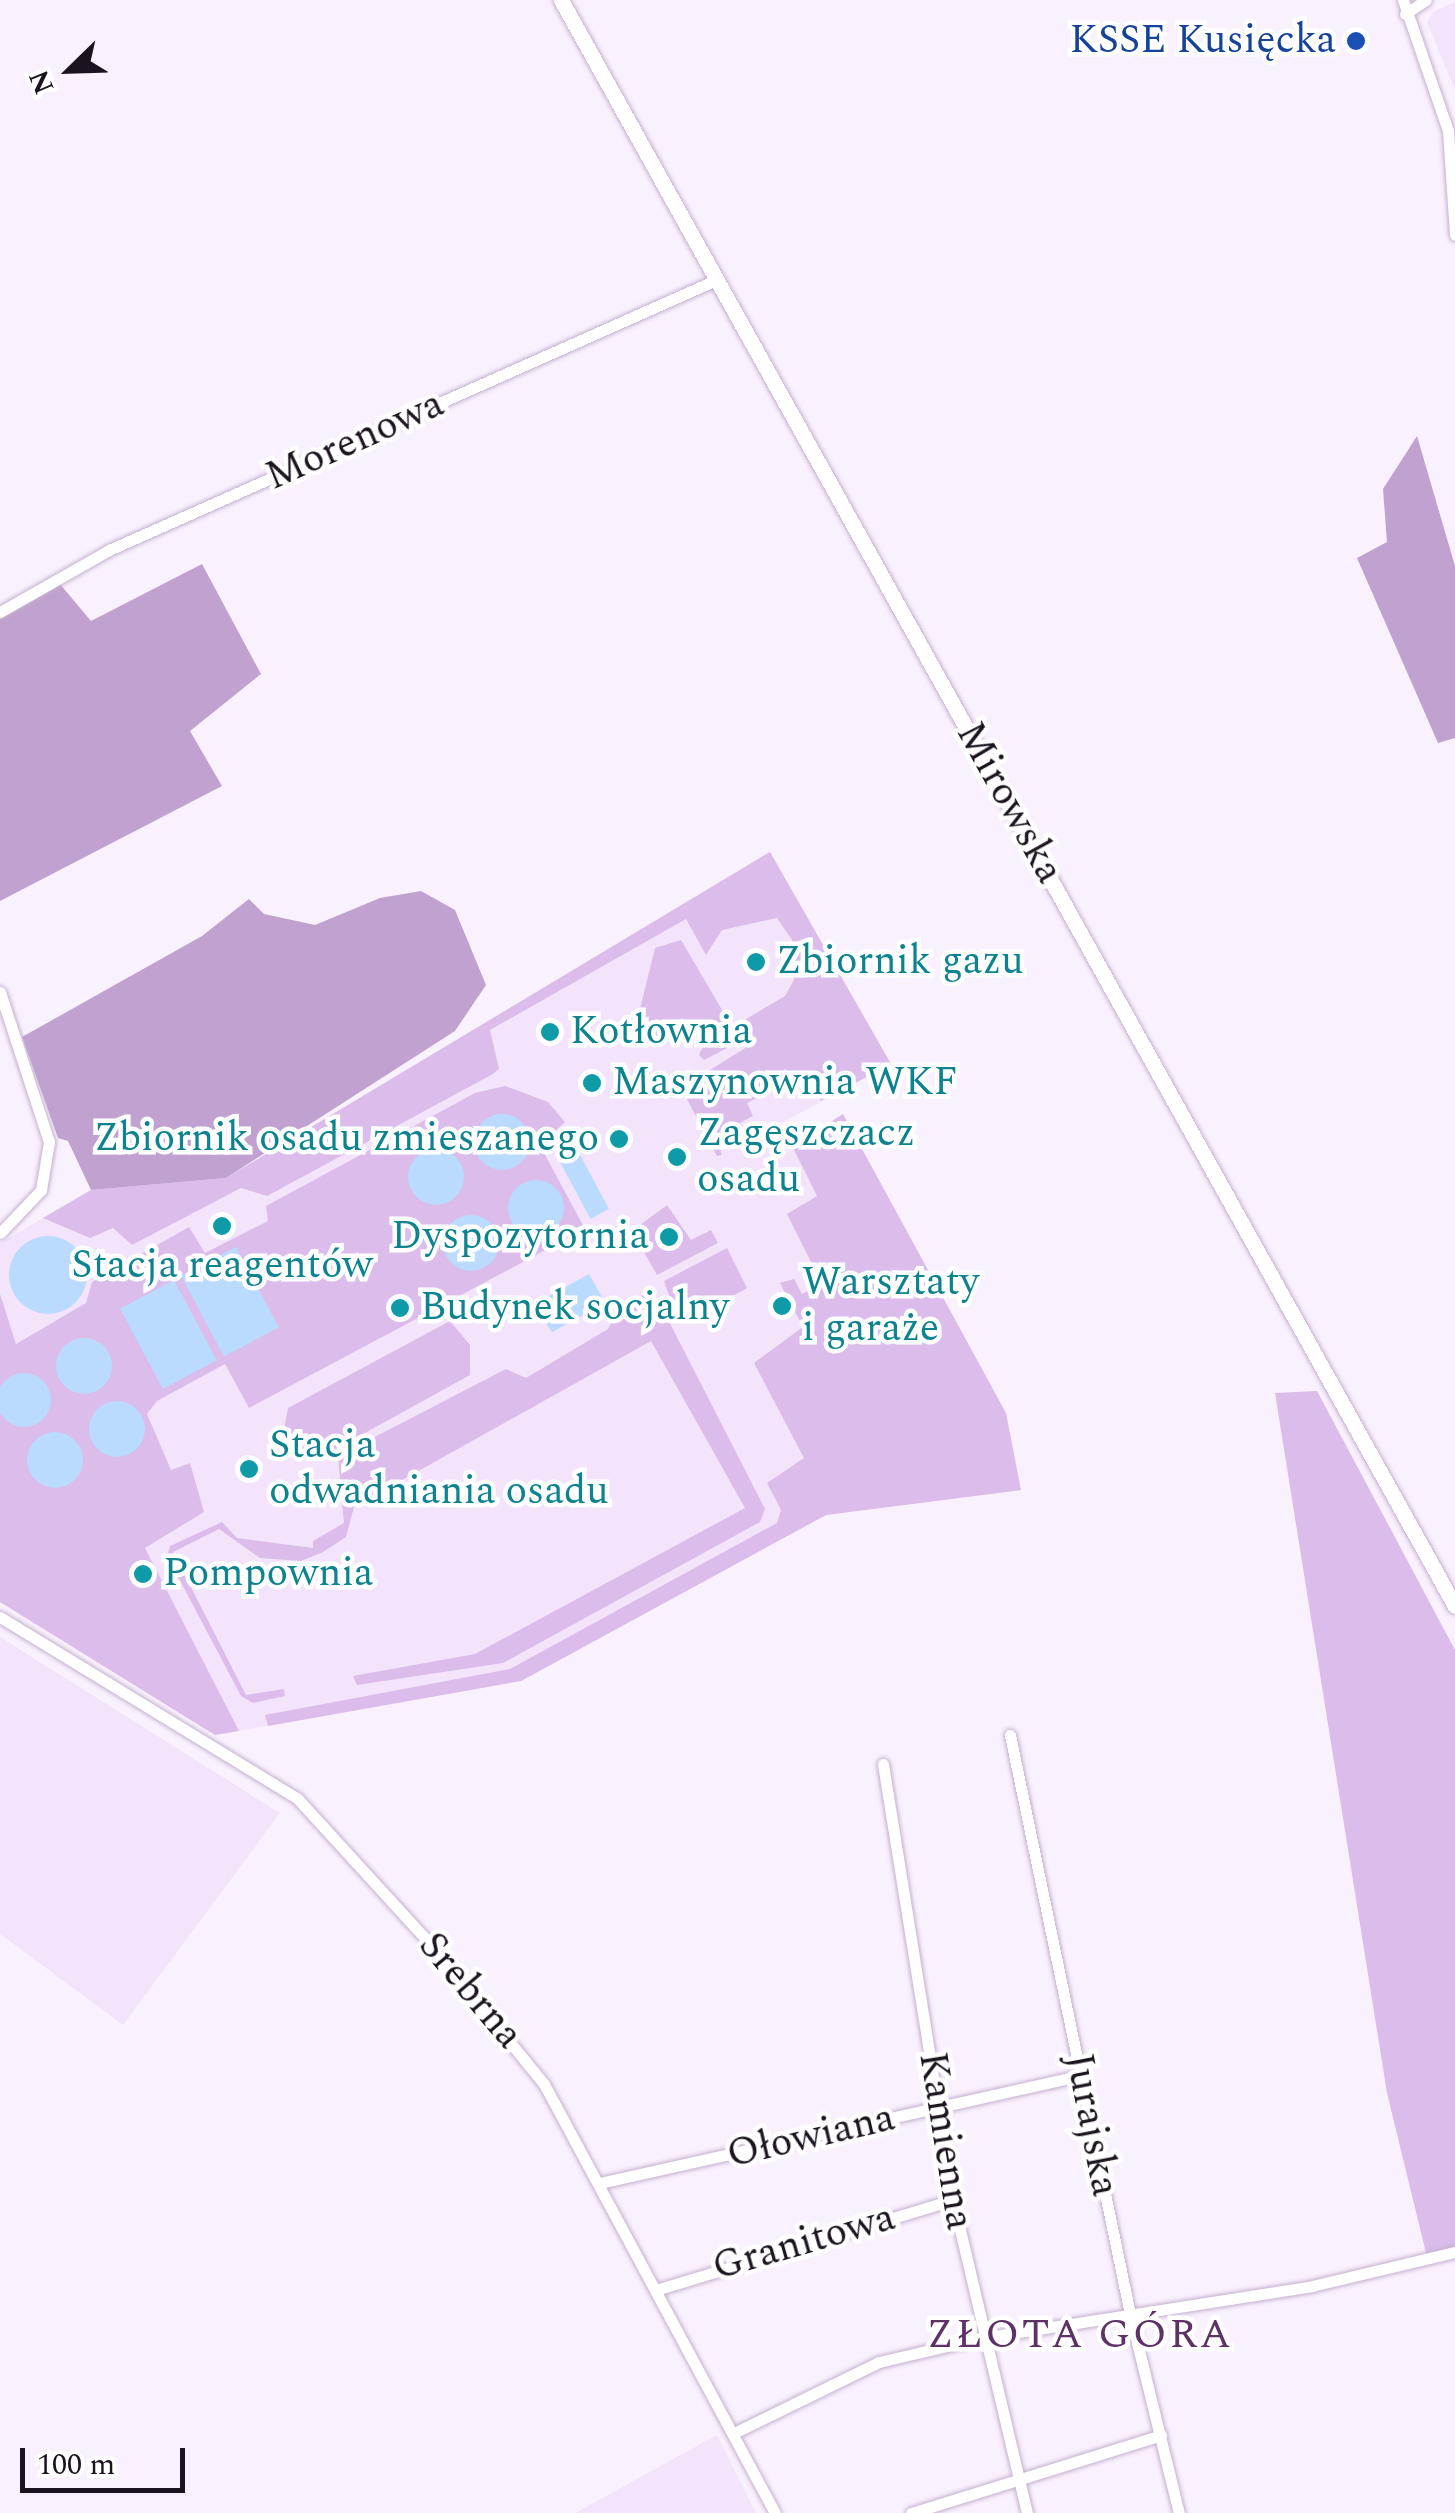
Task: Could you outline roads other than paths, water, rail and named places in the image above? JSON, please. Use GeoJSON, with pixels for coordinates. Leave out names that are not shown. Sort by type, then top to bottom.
{"type":"FeatureCollection","features":[{"type":"Feature","properties":{"kind":"street","name":"Mirowska"},"geometry":{"type":"LineString","coordinates":[[561,0],[1455,1606]]}},
{"type":"Feature","properties":{"kind":"street"},"geometry":{"type":"LineString","coordinates":[[1426,0],[1404,7],[1448,131],[1455,235]]}},
{"type":"Feature","properties":{"kind":"street","name":"Morenowa"},"geometry":{"type":"LineString","coordinates":[[0,612],[109,550],[716,280]]}},
{"type":"Feature","properties":{"kind":"street"},"geometry":{"type":"LineString","coordinates":[[0,992],[50,1142],[41,1190],[0,1232]]}},
{"type":"Feature","properties":{"kind":"street","name":"Srebrna"},"geometry":{"type":"LineString","coordinates":[[0,1617],[297,1798],[528,2060],[600,2183],[775,2513]]}},
{"type":"Feature","properties":{"kind":"street","name":"Jurajska"},"geometry":{"type":"LineString","coordinates":[[1010,1735],[1130,2314],[1180,2513]]}},
{"type":"Feature","properties":{"kind":"street","name":"Kamienna"},"geometry":{"type":"LineString","coordinates":[[882,1764],[953,2200],[981,2338],[1026,2513]]}},
{"type":"Feature","properties":{"kind":"street","name":"Ołowiana"},"geometry":{"type":"LineString","coordinates":[[600,2183],[1080,2076]]}},
{"type":"Feature","properties":{"kind":"street","name":"Granitowa"},"geometry":{"type":"LineString","coordinates":[[656,2290],[953,2200]]}},
{"type":"Feature","properties":{"kind":"street"},"geometry":{"type":"LineString","coordinates":[[734,2433],[879,2362],[981,2338],[1312,2286],[1455,2252]]}},
{"type":"Feature","properties":{"kind":"street"},"geometry":{"type":"LineString","coordinates":[[911,2513],[1161,2436]]}},
{"type":"Feature","properties":{"kind":"water"},"geometry":{"type":"Polygon","coordinates":[[[502,1114],[522,1122],[530,1142],[522,1162],[502,1170],[482,1162],[474,1142],[482,1122],[502,1114]]]}},
{"type":"Feature","properties":{"kind":"water"},"geometry":{"type":"Polygon","coordinates":[[[436,1149],[456,1157],[464,1177],[456,1197],[436,1205],[416,1197],[408,1177],[416,1157],[436,1149]]]}},
{"type":"Feature","properties":{"kind":"water"},"geometry":{"type":"Polygon","coordinates":[[[577,1149],[609,1209],[590,1219],[558,1159],[577,1149]]]}},
{"type":"Feature","properties":{"kind":"water"},"geometry":{"type":"Polygon","coordinates":[[[536,1180],[556,1188],[564,1208],[556,1228],[536,1236],[516,1228],[508,1208],[516,1188],[536,1180]]]}},
{"type":"Feature","properties":{"kind":"water"},"geometry":{"type":"Polygon","coordinates":[[[471,1215],[491,1223],[499,1243],[491,1263],[471,1271],[451,1263],[443,1243],[451,1223],[471,1215]]]}},
{"type":"Feature","properties":{"kind":"water"},"geometry":{"type":"Polygon","coordinates":[[[40,1236],[56,1236],[81,1253],[87,1275],[81,1297],[70,1308],[56,1314],[40,1314],[15,1297],[9,1283],[9,1267],[26,1242],[40,1236]]]}},
{"type":"Feature","properties":{"kind":"water"},"geometry":{"type":"Polygon","coordinates":[[[236,1247],[279,1327],[224,1356],[181,1276],[236,1247]]]}},
{"type":"Feature","properties":{"kind":"water"},"geometry":{"type":"Polygon","coordinates":[[[589,1274],[605,1303],[552,1332],[536,1304],[589,1274]]]}},
{"type":"Feature","properties":{"kind":"water"},"geometry":{"type":"Polygon","coordinates":[[[174,1280],[217,1360],[163,1389],[120,1309],[174,1280]]]}},
{"type":"Feature","properties":{"kind":"water"},"geometry":{"type":"Polygon","coordinates":[[[84,1338],[104,1346],[112,1366],[104,1386],[84,1394],[64,1386],[56,1366],[64,1346],[84,1338]]]}},
{"type":"Feature","properties":{"kind":"water"},"geometry":{"type":"Polygon","coordinates":[[[24,1373],[43,1381],[51,1400],[43,1419],[24,1427],[5,1419],[-3,1400],[5,1381],[24,1373]]]}},
{"type":"Feature","properties":{"kind":"water"},"geometry":{"type":"Polygon","coordinates":[[[117,1401],[137,1409],[145,1429],[137,1449],[117,1457],[97,1449],[89,1429],[97,1409],[117,1401]]]}},
{"type":"Feature","properties":{"kind":"water"},"geometry":{"type":"Polygon","coordinates":[[[55,1432],[75,1440],[83,1460],[75,1480],[55,1488],[35,1480],[27,1460],[35,1440],[55,1432]]]}},
{"type":"Feature","properties":{"kind":"place","name":"KSSE Kusięcka"},"geometry":{"type":"Point","coordinates":[1356,41]}},
{"type":"Feature","properties":{"kind":"place","name":"Zbiornik gazu"},"geometry":{"type":"Point","coordinates":[756,962]}},
{"type":"Feature","properties":{"kind":"place","name":"Kotłownia"},"geometry":{"type":"Point","coordinates":[550,1032]}},
{"type":"Feature","properties":{"kind":"place","name":"Maszynownia WKF"},"geometry":{"type":"Point","coordinates":[592,1083]}},
{"type":"Feature","properties":{"kind":"place","name":"Zbiornik osadu zmieszanego"},"geometry":{"type":"Point","coordinates":[619,1139]}},
{"type":"Feature","properties":{"kind":"place","name":"Zagęszczacz osadu"},"geometry":{"type":"Point","coordinates":[677,1157]}},
{"type":"Feature","properties":{"kind":"place","name":"Stacja reagentów"},"geometry":{"type":"Point","coordinates":[222,1226]}},
{"type":"Feature","properties":{"kind":"place","name":"Dyspozytornia"},"geometry":{"type":"Point","coordinates":[669,1237]}},
{"type":"Feature","properties":{"kind":"place","name":"Warsztaty i garaże"},"geometry":{"type":"Point","coordinates":[782,1306]}},
{"type":"Feature","properties":{"kind":"place","name":"Budynek socjalny"},"geometry":{"type":"Point","coordinates":[400,1308]}},
{"type":"Feature","properties":{"kind":"place","name":"Stacja odwadniania osadu"},"geometry":{"type":"Point","coordinates":[249,1469]}},
{"type":"Feature","properties":{"kind":"place","name":"Pompownia"},"geometry":{"type":"Point","coordinates":[143,1574]}},
{"type":"Feature","properties":{"kind":"district","name":"ZŁOTA GÓRA"},"geometry":{"type":"Point","coordinates":[1080,2335]}}]}
